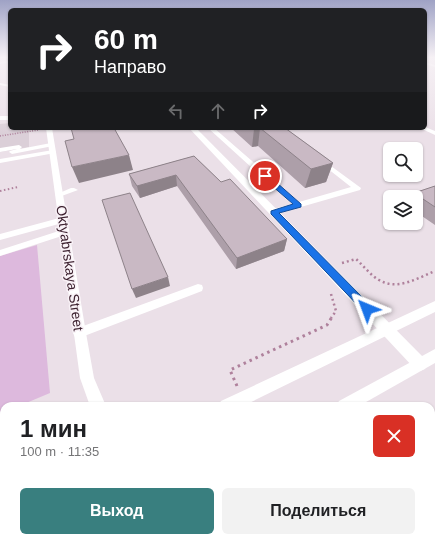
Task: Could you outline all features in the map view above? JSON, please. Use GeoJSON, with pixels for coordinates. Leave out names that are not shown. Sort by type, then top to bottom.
{"type":"FeatureCollection","features":[{"type":"Feature","properties":{"kind":"street","name":"Oktyabrskaya Street"},"geometry":{"type":"LineString","coordinates":[[45,130],[52,146],[87,378],[96,402]]}},
{"type":"Feature","properties":{"kind":"street"},"geometry":{"type":"LineString","coordinates":[[194,130],[420,364]]}},
{"type":"Feature","properties":{"kind":"street"},"geometry":{"type":"LineString","coordinates":[[234,402],[435,306]]}},
{"type":"Feature","properties":{"kind":"street"},"geometry":{"type":"LineString","coordinates":[[351,402],[435,356]]}},
{"type":"Feature","properties":{"kind":"lane"},"geometry":{"type":"LineString","coordinates":[[213,130],[298,205]]}},
{"type":"Feature","properties":{"kind":"lane"},"geometry":{"type":"LineString","coordinates":[[0,150],[52,146]]}},
{"type":"Feature","properties":{"kind":"lane"},"geometry":{"type":"LineString","coordinates":[[0,154],[52,146]]}},
{"type":"Feature","properties":{"kind":"lane"},"geometry":{"type":"LineString","coordinates":[[0,161],[52,146]]}},
{"type":"Feature","properties":{"kind":"lane"},"geometry":{"type":"LineString","coordinates":[[273,212],[358,188],[316,157]]}},
{"type":"Feature","properties":{"kind":"lane"},"geometry":{"type":"LineString","coordinates":[[59,195],[74,190]]}},
{"type":"Feature","properties":{"kind":"lane"},"geometry":{"type":"LineString","coordinates":[[0,237],[64,226]]}},
{"type":"Feature","properties":{"kind":"lane"},"geometry":{"type":"LineString","coordinates":[[0,252],[64,226]]}},
{"type":"Feature","properties":{"kind":"lane"},"geometry":{"type":"LineString","coordinates":[[79,333],[198,288]]}},
{"type":"Feature","properties":{"kind":"path"},"geometry":{"type":"LineString","coordinates":[[0,136],[39,130]]}},
{"type":"Feature","properties":{"kind":"path"},"geometry":{"type":"LineString","coordinates":[[0,191],[18,187]]}},
{"type":"Feature","properties":{"kind":"path"},"geometry":{"type":"LineString","coordinates":[[328,269],[356,259],[379,280],[391,285],[408,283],[435,271]]}},
{"type":"Feature","properties":{"kind":"path"},"geometry":{"type":"LineString","coordinates":[[230,370],[327,325],[336,311],[332,295],[328,290]]}},
{"type":"Feature","properties":{"kind":"shaded area"},"geometry":{"type":"Polygon","coordinates":[[[8,123],[8,130],[29,130],[29,147],[0,152],[0,124],[8,123]]]}},
{"type":"Feature","properties":{"kind":"shaded area"},"geometry":{"type":"Polygon","coordinates":[[[37,245],[50,393],[29,402],[0,402],[0,256],[37,245]]]}},
{"type":"Feature","properties":{"kind":"building"},"geometry":{"type":"Polygon","coordinates":[[[72,130],[115,130],[129,155],[72,167],[65,141],[74,139],[72,130]]]}},
{"type":"Feature","properties":{"kind":"building"},"geometry":{"type":"Polygon","coordinates":[[[262,130],[288,130],[333,163],[311,169],[262,130]]]}},
{"type":"Feature","properties":{"kind":"building"},"geometry":{"type":"Polygon","coordinates":[[[194,156],[221,182],[230,179],[287,239],[237,258],[176,175],[137,186],[129,174],[194,156]]]}},
{"type":"Feature","properties":{"kind":"building"},"geometry":{"type":"Polygon","coordinates":[[[435,186],[435,207],[423,199],[423,190],[435,186]]]}},
{"type":"Feature","properties":{"kind":"building"},"geometry":{"type":"Polygon","coordinates":[[[130,193],[168,277],[132,289],[102,200],[130,193]]]}},
{"type":"Feature","properties":{"kind":"route"},"geometry":{"type":"LineString","coordinates":[[265,176],[298,205],[273,212],[367,309]]}}]}
